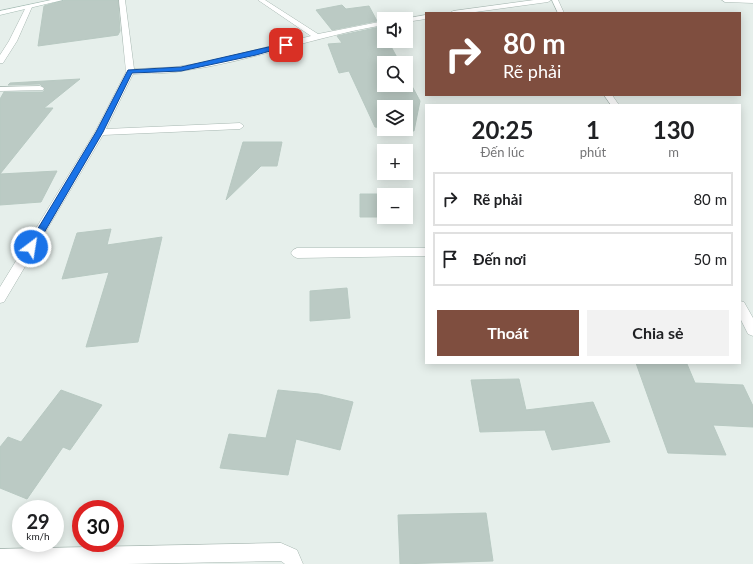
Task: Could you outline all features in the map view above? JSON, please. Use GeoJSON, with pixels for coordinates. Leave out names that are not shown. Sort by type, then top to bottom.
{"type":"FeatureCollection","features":[{"type":"Feature","properties":{"kind":"street"},"geometry":{"type":"LineString","coordinates":[[0,13],[60,0]]}},
{"type":"Feature","properties":{"kind":"street"},"geometry":{"type":"LineString","coordinates":[[0,298],[100,132],[130,72],[122,0]]}},
{"type":"Feature","properties":{"kind":"street"},"geometry":{"type":"LineString","coordinates":[[261,0],[317,37]]}},
{"type":"Feature","properties":{"kind":"street"},"geometry":{"type":"LineString","coordinates":[[460,12],[548,0]]}},
{"type":"Feature","properties":{"kind":"street"},"geometry":{"type":"LineString","coordinates":[[555,0],[561,12]]}},
{"type":"Feature","properties":{"kind":"street"},"geometry":{"type":"LineString","coordinates":[[725,0],[753,1]]}},
{"type":"Feature","properties":{"kind":"street"},"geometry":{"type":"LineString","coordinates":[[0,61],[13,41],[29,7]]}},
{"type":"Feature","properties":{"kind":"street"},"geometry":{"type":"LineString","coordinates":[[413,19],[425,17]]}},
{"type":"Feature","properties":{"kind":"street"},"geometry":{"type":"LineString","coordinates":[[130,72],[181,69],[377,24]]}},
{"type":"Feature","properties":{"kind":"street"},"geometry":{"type":"LineString","coordinates":[[0,89],[40,88]]}},
{"type":"Feature","properties":{"kind":"street"},"geometry":{"type":"LineString","coordinates":[[100,132],[240,126]]}},
{"type":"Feature","properties":{"kind":"street"},"geometry":{"type":"LineString","coordinates":[[297,253],[425,252]]}},
{"type":"Feature","properties":{"kind":"street"},"geometry":{"type":"LineString","coordinates":[[741,308],[753,330]]}},
{"type":"Feature","properties":{"kind":"street"},"geometry":{"type":"LineString","coordinates":[[0,558],[281,552],[291,556],[294,564]]}},
{"type":"Feature","properties":{"kind":"building"},"geometry":{"type":"Polygon","coordinates":[[[64,0],[118,0],[120,31],[118,35],[38,46],[44,6],[64,0]]]}},
{"type":"Feature","properties":{"kind":"building"},"geometry":{"type":"Polygon","coordinates":[[[342,5],[346,9],[369,6],[377,21],[332,30],[316,10],[342,5]]]}},
{"type":"Feature","properties":{"kind":"building"},"geometry":{"type":"Polygon","coordinates":[[[377,28],[377,48],[392,48],[396,56],[377,56],[377,92],[413,92],[413,88],[420,101],[414,131],[413,100],[377,100],[377,127],[375,127],[349,71],[339,73],[328,44],[342,43],[337,36],[377,28]]]}},
{"type":"Feature","properties":{"kind":"building"},"geometry":{"type":"Polygon","coordinates":[[[80,79],[44,108],[53,108],[0,174],[0,99],[4,92],[43,92],[45,89],[40,84],[8,85],[10,83],[80,79]]]}},
{"type":"Feature","properties":{"kind":"building"},"geometry":{"type":"Polygon","coordinates":[[[243,142],[282,142],[277,166],[261,166],[226,200],[243,142]]]}},
{"type":"Feature","properties":{"kind":"building"},"geometry":{"type":"Polygon","coordinates":[[[57,171],[41,202],[0,205],[0,174],[57,171]]]}},
{"type":"Feature","properties":{"kind":"building"},"geometry":{"type":"Polygon","coordinates":[[[360,194],[377,194],[377,217],[360,217],[360,194]]]}},
{"type":"Feature","properties":{"kind":"building"},"geometry":{"type":"Polygon","coordinates":[[[111,229],[107,245],[162,237],[138,342],[86,347],[109,272],[62,279],[77,233],[111,229]]]}},
{"type":"Feature","properties":{"kind":"building"},"geometry":{"type":"Polygon","coordinates":[[[347,288],[350,318],[310,321],[310,291],[347,288]]]}},
{"type":"Feature","properties":{"kind":"building"},"geometry":{"type":"Polygon","coordinates":[[[636,364],[687,364],[695,383],[743,385],[753,406],[753,427],[713,425],[726,455],[668,453],[636,364]]]}},
{"type":"Feature","properties":{"kind":"building"},"geometry":{"type":"Polygon","coordinates":[[[519,379],[526,410],[593,402],[610,442],[552,450],[545,430],[480,432],[471,380],[519,379]]]}},
{"type":"Feature","properties":{"kind":"building"},"geometry":{"type":"Polygon","coordinates":[[[61,390],[102,405],[70,450],[63,447],[27,499],[0,488],[0,447],[8,437],[21,442],[61,390]]]}},
{"type":"Feature","properties":{"kind":"building"},"geometry":{"type":"Polygon","coordinates":[[[278,390],[319,394],[353,402],[340,450],[296,439],[288,475],[220,468],[229,434],[266,438],[278,390]]]}},
{"type":"Feature","properties":{"kind":"building"},"geometry":{"type":"Polygon","coordinates":[[[486,513],[493,561],[400,564],[398,515],[486,513]]]}},
{"type":"Feature","properties":{"kind":"route"},"geometry":{"type":"LineString","coordinates":[[31,247],[100,132],[130,72],[181,69],[286,45]]}}]}
